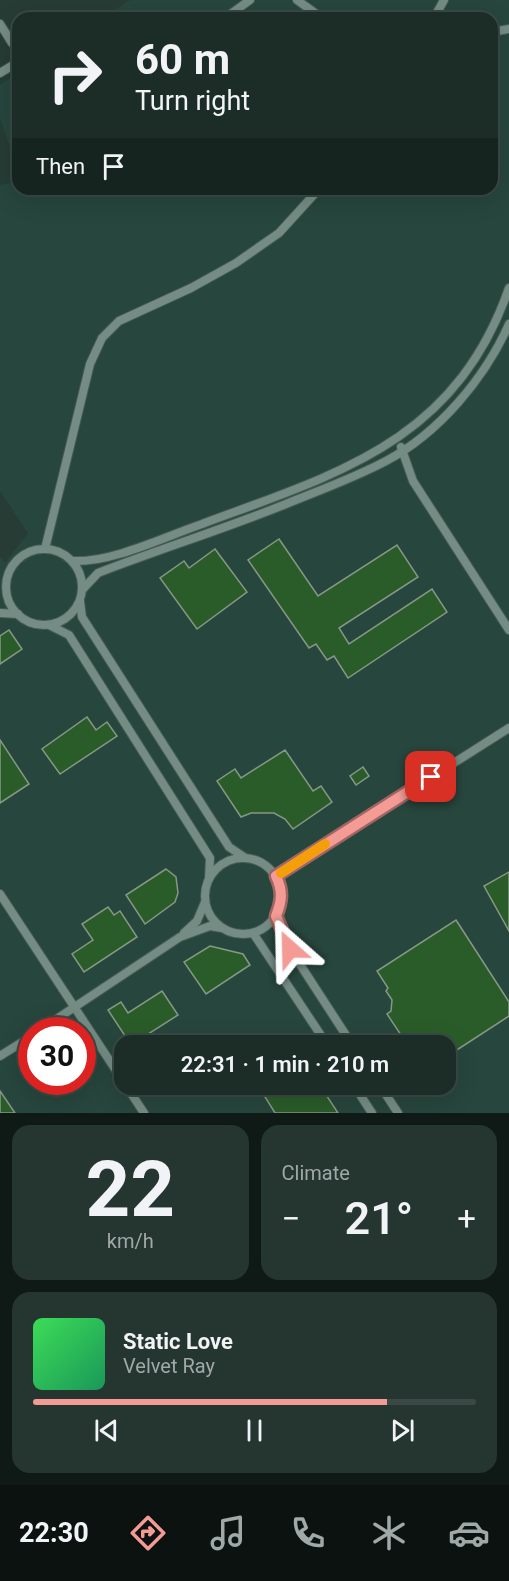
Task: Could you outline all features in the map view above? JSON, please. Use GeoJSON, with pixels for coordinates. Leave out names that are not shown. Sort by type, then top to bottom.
{"type":"FeatureCollection","features":[{"type":"Feature","properties":{"kind":"street"},"geometry":{"type":"LineString","coordinates":[[233,12],[250,0]]}},
{"type":"Feature","properties":{"kind":"street"},"geometry":{"type":"LineString","coordinates":[[297,0],[314,12]]}},
{"type":"Feature","properties":{"kind":"street"},"geometry":{"type":"LineString","coordinates":[[0,24],[12,43]]}},
{"type":"Feature","properties":{"kind":"street"},"geometry":{"type":"LineString","coordinates":[[45,549],[90,364],[102,338],[118,321],[192,288],[266,243],[286,226],[314,195]]}},
{"type":"Feature","properties":{"kind":"street"},"geometry":{"type":"LineString","coordinates":[[72,561],[98,559],[247,507],[333,475],[369,457],[399,438],[433,409],[469,367],[488,339],[509,288]]}},
{"type":"Feature","properties":{"kind":"street"},"geometry":{"type":"LineString","coordinates":[[82,590],[98,573],[359,475],[402,451],[429,430],[468,391],[486,366],[509,324]]}},
{"type":"Feature","properties":{"kind":"street"},"geometry":{"type":"LineString","coordinates":[[399,438],[413,481],[509,630]]}},
{"type":"Feature","properties":{"kind":"street"},"geometry":{"type":"LineString","coordinates":[[0,592],[16,562],[24,555],[45,549],[64,555],[72,561],[81,580],[82,617],[229,847],[244,857],[256,860],[270,868],[276,876],[280,886],[281,901],[276,916],[262,929],[253,933],[235,933],[210,926],[180,937]]}},
{"type":"Feature","properties":{"kind":"street"},"geometry":{"type":"LineString","coordinates":[[7,581],[8,599],[18,614],[27,621],[50,625],[69,635],[210,858],[205,901],[196,921],[180,937],[61,1017]]}},
{"type":"Feature","properties":{"kind":"street"},"geometry":{"type":"LineString","coordinates":[[50,625],[67,617],[80,601]]}},
{"type":"Feature","properties":{"kind":"street"},"geometry":{"type":"LineString","coordinates":[[0,613],[18,614]]}},
{"type":"Feature","properties":{"kind":"street"},"geometry":{"type":"LineString","coordinates":[[276,876],[509,728]]}},
{"type":"Feature","properties":{"kind":"street"},"geometry":{"type":"LineString","coordinates":[[209,878],[224,862],[244,857]]}},
{"type":"Feature","properties":{"kind":"street"},"geometry":{"type":"LineString","coordinates":[[0,894],[144,1113]]}},
{"type":"Feature","properties":{"kind":"street"},"geometry":{"type":"LineString","coordinates":[[205,901],[215,921],[225,929]]}},
{"type":"Feature","properties":{"kind":"street"},"geometry":{"type":"LineString","coordinates":[[276,916],[290,949],[346,1035]]}},
{"type":"Feature","properties":{"kind":"street"},"geometry":{"type":"LineString","coordinates":[[253,933],[321,1035]]}},
{"type":"Feature","properties":{"kind":"street"},"geometry":{"type":"LineString","coordinates":[[0,1056],[18,1045]]}},
{"type":"Feature","properties":{"kind":"street"},"geometry":{"type":"LineString","coordinates":[[360,1095],[372,1113]]}},
{"type":"Feature","properties":{"kind":"street"},"geometry":{"type":"LineString","coordinates":[[386,1095],[398,1113]]}},
{"type":"Feature","properties":{"kind":"shaded area"},"geometry":{"type":"Polygon","coordinates":[[[130,0],[509,0],[509,1113],[0,1113],[0,556],[5,563],[28,533],[0,491],[0,185],[12,182],[12,195],[498,195],[498,12],[112,12],[130,0]]]}},
{"type":"Feature","properties":{"kind":"shaded area"},"geometry":{"type":"Polygon","coordinates":[[[12,77],[12,153],[0,119],[0,85],[12,77]]]}},
{"type":"Feature","properties":{"kind":"building"},"geometry":{"type":"Polygon","coordinates":[[[279,539],[318,596],[397,545],[418,577],[339,628],[349,644],[432,589],[447,612],[348,678],[334,656],[327,660],[316,644],[309,648],[248,560],[279,539]]]}},
{"type":"Feature","properties":{"kind":"building"},"geometry":{"type":"Polygon","coordinates":[[[215,549],[247,592],[197,629],[160,578],[184,561],[189,568],[215,549]]]}},
{"type":"Feature","properties":{"kind":"building"},"geometry":{"type":"Polygon","coordinates":[[[9,630],[22,649],[0,664],[0,636],[9,630]]]}},
{"type":"Feature","properties":{"kind":"building"},"geometry":{"type":"Polygon","coordinates":[[[87,717],[96,730],[107,722],[117,736],[60,774],[42,749],[87,717]]]}},
{"type":"Feature","properties":{"kind":"building"},"geometry":{"type":"Polygon","coordinates":[[[0,740],[29,784],[0,803],[0,740]]]}},
{"type":"Feature","properties":{"kind":"building"},"geometry":{"type":"Polygon","coordinates":[[[285,750],[313,791],[321,786],[332,802],[293,829],[285,819],[274,813],[251,813],[241,817],[217,781],[235,769],[241,778],[285,750]]]}},
{"type":"Feature","properties":{"kind":"building"},"geometry":{"type":"Polygon","coordinates":[[[363,767],[369,776],[356,785],[350,776],[363,767]]]}},
{"type":"Feature","properties":{"kind":"building"},"geometry":{"type":"Polygon","coordinates":[[[166,869],[176,877],[178,893],[175,902],[145,924],[126,895],[166,869]]]}},
{"type":"Feature","properties":{"kind":"building"},"geometry":{"type":"Polygon","coordinates":[[[509,872],[509,931],[484,886],[509,872]]]}},
{"type":"Feature","properties":{"kind":"building"},"geometry":{"type":"Polygon","coordinates":[[[108,907],[114,915],[120,911],[137,937],[84,972],[72,954],[93,940],[82,924],[108,907]]]}},
{"type":"Feature","properties":{"kind":"building"},"geometry":{"type":"Polygon","coordinates":[[[456,920],[509,1002],[509,1016],[456,1050],[456,1035],[401,1035],[387,1014],[391,1011],[392,1000],[386,991],[388,988],[377,971],[456,920]]]}},
{"type":"Feature","properties":{"kind":"building"},"geometry":{"type":"Polygon","coordinates":[[[210,946],[243,954],[250,965],[206,994],[184,962],[210,946]]]}},
{"type":"Feature","properties":{"kind":"building"},"geometry":{"type":"Polygon","coordinates":[[[162,991],[178,1015],[147,1035],[124,1035],[108,1010],[121,1002],[128,1013],[162,991]]]}},
{"type":"Feature","properties":{"kind":"building"},"geometry":{"type":"Polygon","coordinates":[[[0,1091],[15,1113],[0,1113],[0,1091]]]}},
{"type":"Feature","properties":{"kind":"building"},"geometry":{"type":"Polygon","coordinates":[[[264,1095],[326,1095],[338,1113],[275,1113],[264,1095]]]}},
{"type":"Feature","properties":{"kind":"slow traffic"},"geometry":{"type":"LineString","coordinates":[[281,873],[325,844]]}},
{"type":"Feature","properties":{"kind":"route"},"geometry":{"type":"LineString","coordinates":[[290,949],[276,916],[281,901],[280,886],[276,876],[431,777]]}}]}
